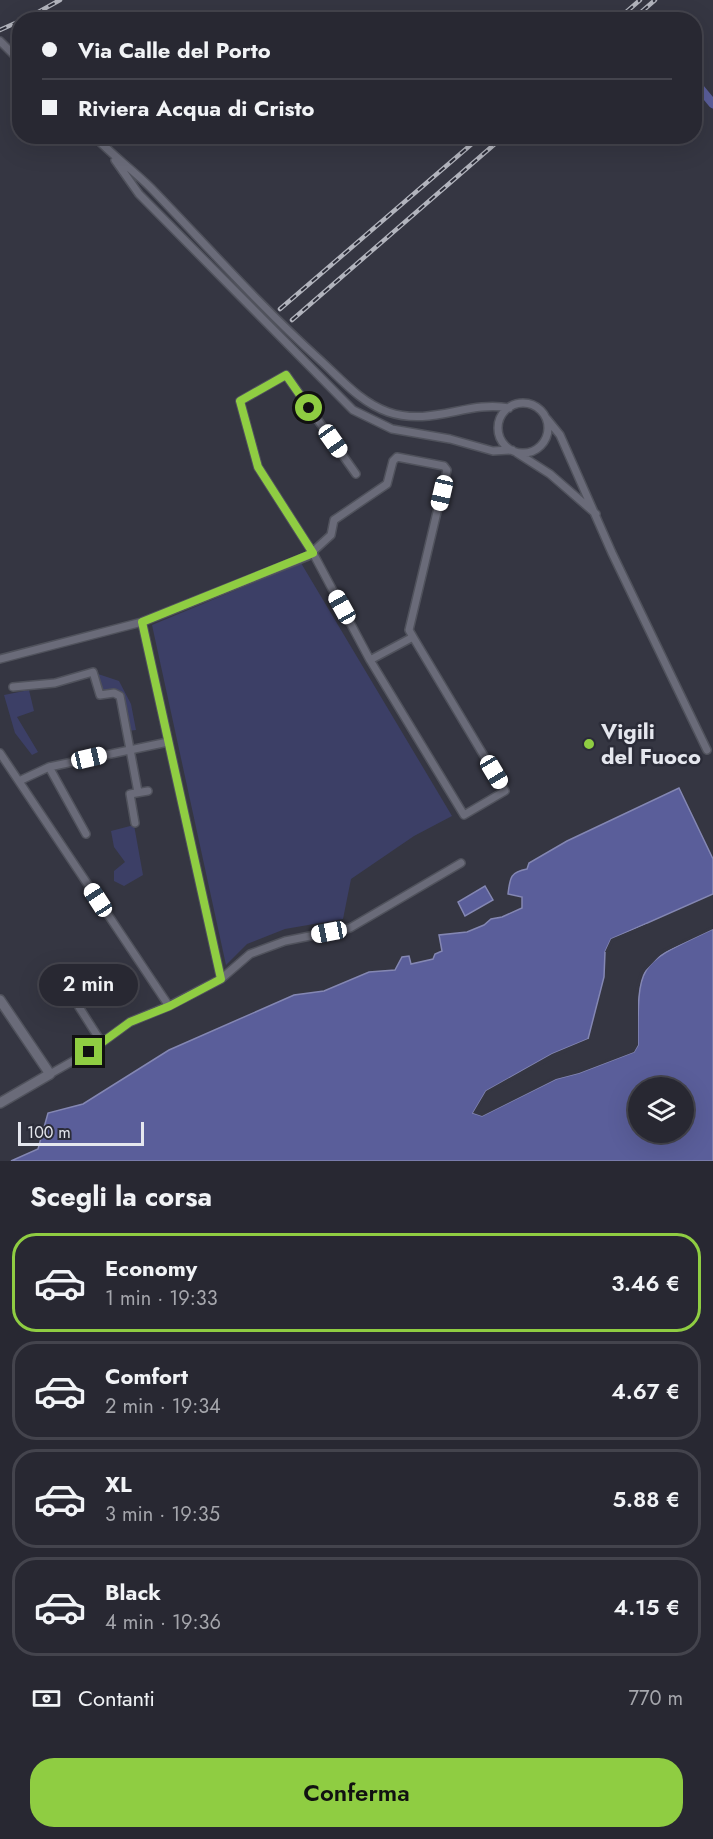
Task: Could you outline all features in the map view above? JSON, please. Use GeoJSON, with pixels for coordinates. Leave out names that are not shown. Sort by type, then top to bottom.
{"type":"FeatureCollection","features":[{"type":"Feature","properties":{"kind":"street"},"geometry":{"type":"LineString","coordinates":[[0,41],[12,53]]}},
{"type":"Feature","properties":{"kind":"street"},"geometry":{"type":"LineString","coordinates":[[101,144],[148,186],[280,324],[363,400],[389,412],[419,417],[496,405],[509,408]]}},
{"type":"Feature","properties":{"kind":"street"},"geometry":{"type":"LineString","coordinates":[[108,151],[139,194],[353,410],[392,429],[450,439],[493,451],[531,453],[543,445],[549,433],[547,419]]}},
{"type":"Feature","properties":{"kind":"street"},"geometry":{"type":"LineString","coordinates":[[0,659],[142,622],[313,553],[332,535],[334,520],[387,484],[393,461],[397,457],[444,466],[447,470],[409,630],[505,791],[464,815],[370,660],[313,553],[258,467],[240,401],[286,375],[356,474]]}},
{"type":"Feature","properties":{"kind":"street"},"geometry":{"type":"LineString","coordinates":[[597,515],[550,474],[514,451],[500,438],[498,427],[501,416],[509,408],[519,403],[531,404],[541,409],[560,435],[597,515],[612,553],[707,750]]}},
{"type":"Feature","properties":{"kind":"street"},"geometry":{"type":"LineString","coordinates":[[142,622],[221,979]]}},
{"type":"Feature","properties":{"kind":"street"},"geometry":{"type":"LineString","coordinates":[[370,660],[414,637]]}},
{"type":"Feature","properties":{"kind":"street"},"geometry":{"type":"LineString","coordinates":[[13,687],[55,683],[93,672],[100,694],[114,693],[120,696],[138,792]]}},
{"type":"Feature","properties":{"kind":"street"},"geometry":{"type":"LineString","coordinates":[[19,781],[49,767],[129,748],[168,742]]}},
{"type":"Feature","properties":{"kind":"street"},"geometry":{"type":"LineString","coordinates":[[0,753],[170,1006]]}},
{"type":"Feature","properties":{"kind":"street"},"geometry":{"type":"LineString","coordinates":[[49,767],[86,834]]}},
{"type":"Feature","properties":{"kind":"street"},"geometry":{"type":"LineString","coordinates":[[135,822],[130,794],[148,791]]}},
{"type":"Feature","properties":{"kind":"street"},"geometry":{"type":"LineString","coordinates":[[0,1103],[102,1042],[130,1022],[170,1006],[221,979],[250,954],[285,941],[350,928],[461,862]]}},
{"type":"Feature","properties":{"kind":"street"},"geometry":{"type":"LineString","coordinates":[[2,1007],[50,1074]]}},
{"type":"Feature","properties":{"kind":"street"},"geometry":{"type":"LineString","coordinates":[[79,1007],[102,1042]]}},
{"type":"Feature","properties":{"kind":"shaded area"},"geometry":{"type":"Polygon","coordinates":[[[301,563],[452,816],[414,836],[351,879],[343,919],[285,929],[247,944],[226,965],[152,625],[301,563]]]}},
{"type":"Feature","properties":{"kind":"shaded area"},"geometry":{"type":"Polygon","coordinates":[[[95,673],[119,681],[131,704],[136,730],[128,731],[122,696],[101,692],[95,673]]]}},
{"type":"Feature","properties":{"kind":"shaded area"},"geometry":{"type":"Polygon","coordinates":[[[29,690],[34,711],[17,717],[38,752],[32,755],[15,733],[4,695],[29,690]]]}},
{"type":"Feature","properties":{"kind":"shaded area"},"geometry":{"type":"Polygon","coordinates":[[[679,788],[713,859],[713,894],[611,939],[605,952],[604,977],[588,1039],[552,1054],[486,1091],[473,1113],[482,1116],[556,1079],[579,1073],[634,1052],[638,1045],[639,996],[647,969],[656,959],[669,951],[713,929],[713,1161],[11,1161],[38,1149],[48,1113],[83,1104],[169,1050],[294,995],[324,991],[369,972],[395,970],[402,957],[409,956],[411,964],[433,959],[435,954],[442,951],[439,935],[467,932],[484,925],[491,919],[522,908],[522,897],[508,894],[509,884],[514,874],[527,869],[529,863],[567,841],[679,788]]]}},
{"type":"Feature","properties":{"kind":"shaded area"},"geometry":{"type":"Polygon","coordinates":[[[134,825],[143,875],[124,886],[114,881],[114,871],[125,862],[114,847],[111,831],[134,825]]]}},
{"type":"Feature","properties":{"kind":"shaded area"},"geometry":{"type":"Polygon","coordinates":[[[485,886],[493,900],[465,916],[458,902],[485,886]]]}},
{"type":"Feature","properties":{"kind":"pier"},"geometry":{"type":"Polygon","coordinates":[[[647,924],[647,927],[614,941],[608,952],[605,952],[611,939],[647,924]]]}},
{"type":"Feature","properties":{"kind":"pier"},"geometry":{"type":"Polygon","coordinates":[[[713,926],[713,929],[662,953],[642,974],[638,990],[638,1045],[634,1052],[579,1073],[556,1079],[482,1116],[473,1113],[486,1091],[552,1054],[588,1039],[591,1039],[488,1093],[477,1112],[482,1113],[506,1102],[555,1076],[632,1050],[635,1044],[635,990],[640,972],[661,950],[713,926]]]}},
{"type":"Feature","properties":{"kind":"waterway"},"geometry":{"type":"LineString","coordinates":[[702,91],[713,104]]}},
{"type":"Feature","properties":{"kind":"railway"},"geometry":{"type":"LineString","coordinates":[[38,12],[60,0]]}},
{"type":"Feature","properties":{"kind":"railway"},"geometry":{"type":"LineString","coordinates":[[626,12],[640,0]]}},
{"type":"Feature","properties":{"kind":"railway"},"geometry":{"type":"LineString","coordinates":[[641,12],[655,0]]}},
{"type":"Feature","properties":{"kind":"railway"},"geometry":{"type":"LineString","coordinates":[[0,30],[12,25]]}},
{"type":"Feature","properties":{"kind":"railway"},"geometry":{"type":"LineString","coordinates":[[280,309],[472,144]]}},
{"type":"Feature","properties":{"kind":"railway"},"geometry":{"type":"LineString","coordinates":[[292,320],[495,144]]}},
{"type":"Feature","properties":{"kind":"place","name":"Vigili del Fuoco"},"geometry":{"type":"Point","coordinates":[589,744]}},
{"type":"Feature","properties":{"kind":"route"},"geometry":{"type":"LineString","coordinates":[[89,1052],[130,1022],[170,1006],[221,979],[142,622],[313,553],[258,467],[240,401],[286,375],[309,408]]}}]}
